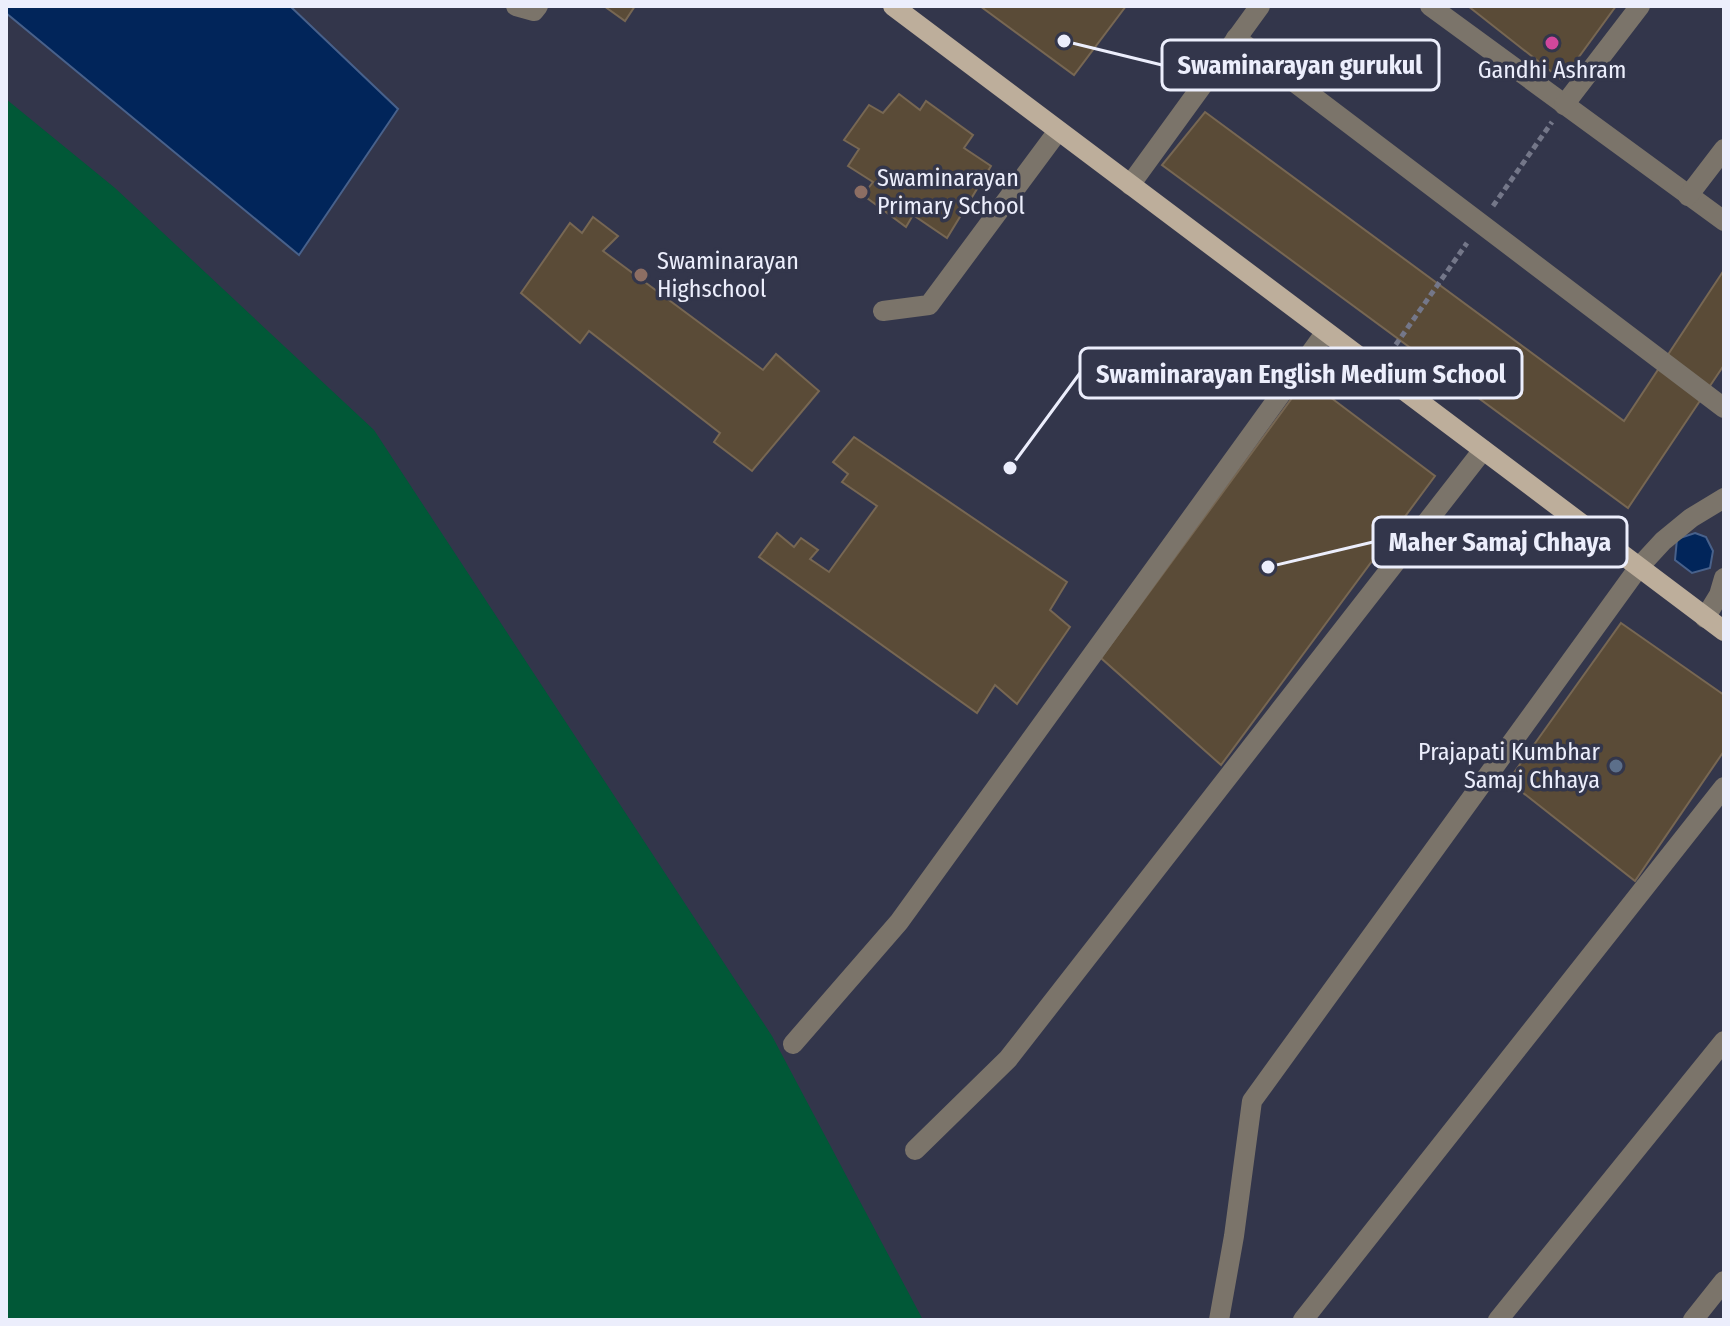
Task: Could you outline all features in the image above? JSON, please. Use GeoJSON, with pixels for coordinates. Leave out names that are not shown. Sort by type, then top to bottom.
{"type":"FeatureCollection","features":[{"type":"Feature","properties":{"kind":"main road"},"geometry":{"type":"LineString","coordinates":[[893,6],[1724,631]]}},
{"type":"Feature","properties":{"kind":"street"},"geometry":{"type":"LineString","coordinates":[[516,6],[534,11],[538,6]]}},
{"type":"Feature","properties":{"kind":"street"},"geometry":{"type":"LineString","coordinates":[[1130,185],[1260,6]]}},
{"type":"Feature","properties":{"kind":"street"},"geometry":{"type":"LineString","coordinates":[[1430,6],[1724,221]]}},
{"type":"Feature","properties":{"kind":"street"},"geometry":{"type":"LineString","coordinates":[[1564,105],[1640,6]]}},
{"type":"Feature","properties":{"kind":"street"},"geometry":{"type":"LineString","coordinates":[[1236,38],[1724,408]]}},
{"type":"Feature","properties":{"kind":"street"},"geometry":{"type":"LineString","coordinates":[[883,311],[929,305],[1058,131]]}},
{"type":"Feature","properties":{"kind":"street"},"geometry":{"type":"LineString","coordinates":[[1688,196],[1724,149]]}},
{"type":"Feature","properties":{"kind":"street"},"geometry":{"type":"LineString","coordinates":[[793,1044],[899,922],[1325,333]]}},
{"type":"Feature","properties":{"kind":"street"},"geometry":{"type":"LineString","coordinates":[[915,1150],[1008,1059],[1483,450]]}},
{"type":"Feature","properties":{"kind":"street"},"geometry":{"type":"LineString","coordinates":[[1219,1320],[1252,1101],[1639,567],[1663,541],[1691,518],[1723,505]]}},
{"type":"Feature","properties":{"kind":"street"},"geometry":{"type":"LineString","coordinates":[[1705,618],[1719,595],[1724,578]]}},
{"type":"Feature","properties":{"kind":"street"},"geometry":{"type":"LineString","coordinates":[[1303,1320],[1724,787]]}},
{"type":"Feature","properties":{"kind":"street"},"geometry":{"type":"LineString","coordinates":[[1498,1320],[1724,1041]]}},
{"type":"Feature","properties":{"kind":"street"},"geometry":{"type":"LineString","coordinates":[[1693,1320],[1724,1281]]}},
{"type":"Feature","properties":{"kind":"green space"},"geometry":{"type":"Polygon","coordinates":[[[6,99],[115,188],[374,430],[772,1036],[923,1320],[6,1320],[6,99]]]}},
{"type":"Feature","properties":{"kind":"water"},"geometry":{"type":"Polygon","coordinates":[[[6,6],[290,6],[398,109],[299,255],[6,13],[6,6]]]}},
{"type":"Feature","properties":{"kind":"water"},"geometry":{"type":"Polygon","coordinates":[[[1695,533],[1706,537],[1713,551],[1710,568],[1692,573],[1675,560],[1677,539],[1695,533]]]}},
{"type":"Feature","properties":{"kind":"building"},"geometry":{"type":"Polygon","coordinates":[[[604,6],[635,6],[625,21],[604,6]]]}},
{"type":"Feature","properties":{"kind":"building"},"geometry":{"type":"Polygon","coordinates":[[[980,6],[1126,6],[1074,75],[980,6]]]}},
{"type":"Feature","properties":{"kind":"building","name":"Gandhi Ashram"},"geometry":{"type":"Polygon","coordinates":[[[1468,6],[1616,6],[1562,80],[1468,6]]]}},
{"type":"Feature","properties":{"kind":"building"},"geometry":{"type":"Polygon","coordinates":[[[899,94],[920,110],[926,101],[973,135],[964,148],[991,166],[947,238],[913,215],[906,227],[863,195],[873,182],[848,166],[859,149],[844,140],[869,105],[883,113],[899,94]]]}},
{"type":"Feature","properties":{"kind":"building"},"geometry":{"type":"Polygon","coordinates":[[[1205,112],[1624,421],[1724,270],[1724,365],[1628,508],[1162,165],[1205,112]]]}},
{"type":"Feature","properties":{"kind":"building"},"geometry":{"type":"Polygon","coordinates":[[[593,217],[618,236],[603,251],[763,370],[776,354],[819,391],[752,471],[714,442],[720,433],[589,331],[580,343],[521,293],[570,223],[582,233],[593,217]]]}},
{"type":"Feature","properties":{"kind":"building"},"geometry":{"type":"Polygon","coordinates":[[[1306,379],[1435,476],[1221,765],[1101,658],[1306,379]]]}},
{"type":"Feature","properties":{"kind":"building"},"geometry":{"type":"Polygon","coordinates":[[[854,437],[1067,582],[1050,610],[1070,627],[1017,704],[995,685],[977,713],[759,557],[777,533],[794,547],[801,538],[818,550],[810,559],[829,572],[877,506],[842,482],[848,474],[833,462],[854,437]]]}},
{"type":"Feature","properties":{"kind":"building","name":"Prajapati Kumbhar Samaj Chhaya"},"geometry":{"type":"Polygon","coordinates":[[[1621,623],[1724,695],[1724,751],[1635,881],[1508,781],[1621,623]]]}},
{"type":"Feature","properties":{"kind":"place","name":"Swaminarayan gurukul"},"geometry":{"type":"Point","coordinates":[1064,41]}},
{"type":"Feature","properties":{"kind":"place","name":"Gandhi Ashram"},"geometry":{"type":"Point","coordinates":[1552,43]}},
{"type":"Feature","properties":{"kind":"place","name":"Swaminarayan Primary School"},"geometry":{"type":"Point","coordinates":[861,192]}},
{"type":"Feature","properties":{"kind":"place","name":"Swaminarayan Highschool"},"geometry":{"type":"Point","coordinates":[641,275]}},
{"type":"Feature","properties":{"kind":"place","name":"Swaminarayan English Medium School"},"geometry":{"type":"Point","coordinates":[1010,468]}},
{"type":"Feature","properties":{"kind":"place","name":"Maher Samaj Chhaya"},"geometry":{"type":"Point","coordinates":[1268,567]}},
{"type":"Feature","properties":{"kind":"place","name":"Prajapati Kumbhar Samaj Chhaya"},"geometry":{"type":"Point","coordinates":[1616,766]}}]}
